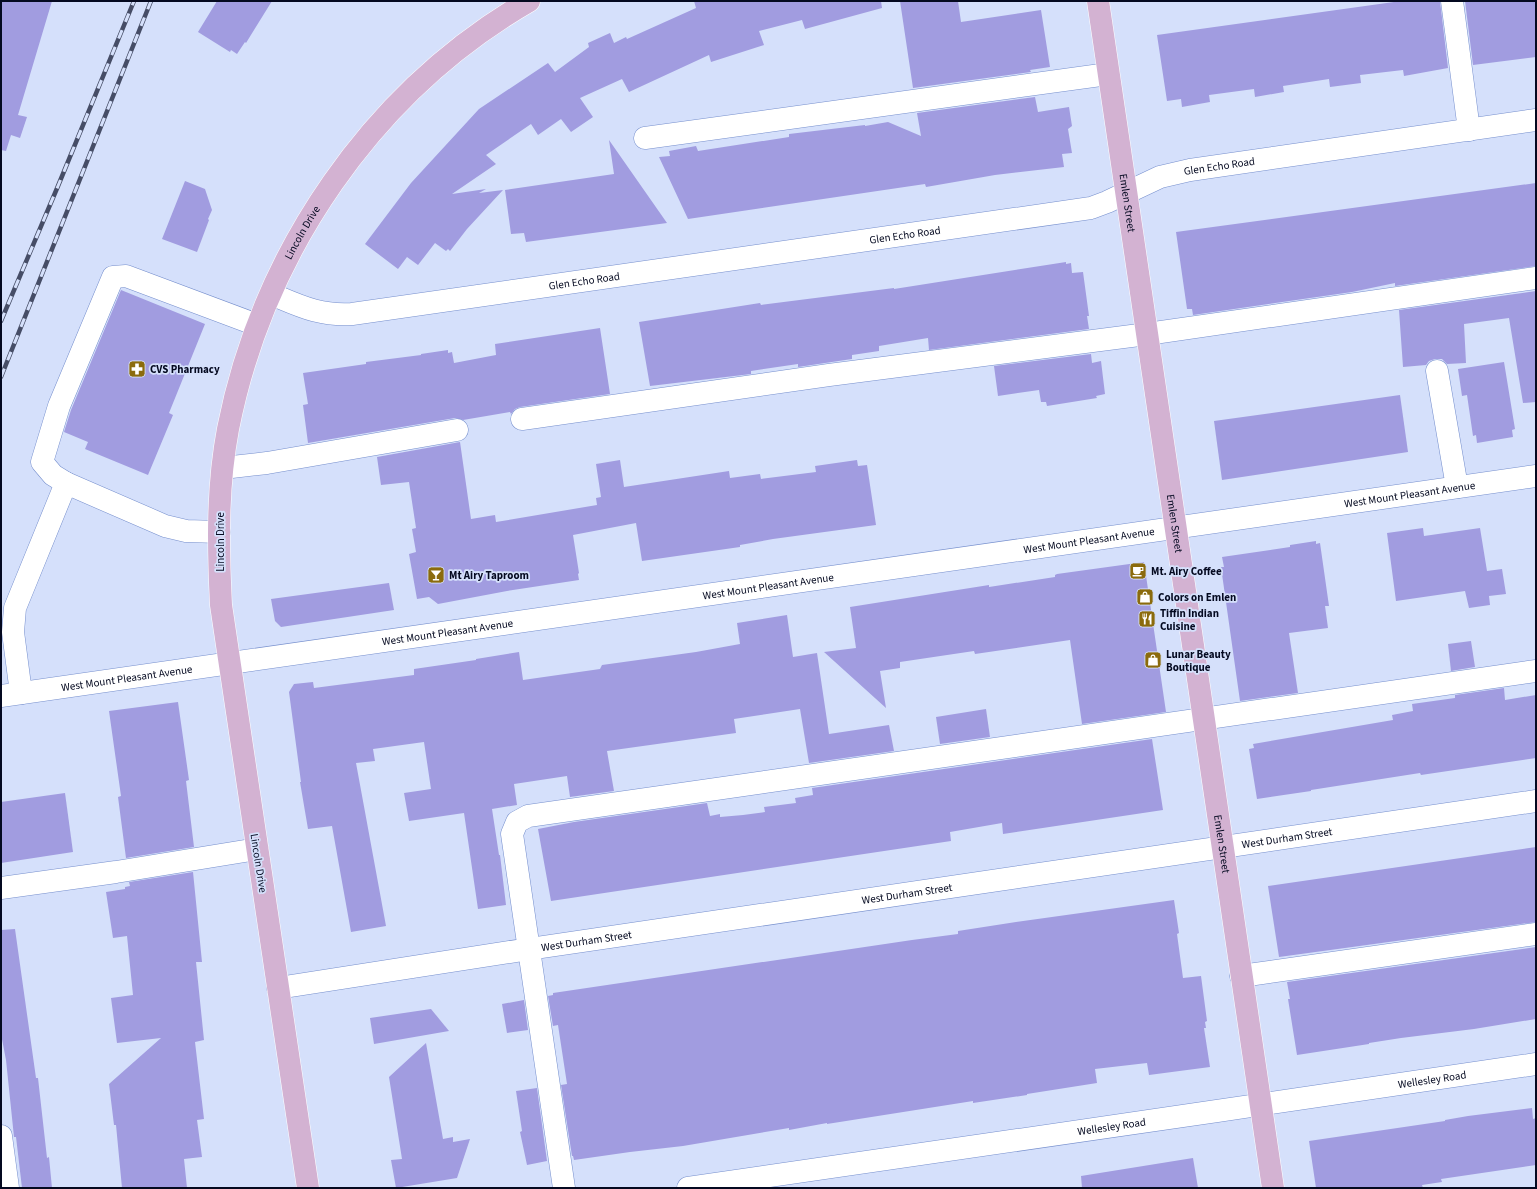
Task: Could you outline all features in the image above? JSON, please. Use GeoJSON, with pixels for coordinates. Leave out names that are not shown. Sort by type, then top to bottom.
{"type":"FeatureCollection","features":[{"type":"Feature","properties":{"kind":"main road","name":"Lincoln Drive"},"geometry":{"type":"LineString","coordinates":[[308,1188],[221,605],[219,532],[223,468],[228,429],[257,325],[299,235],[320,200],[374,128],[401,99],[434,69],[473,38],[511,11],[529,1]]}},
{"type":"Feature","properties":{"kind":"main road","name":"Emlen Street"},"geometry":{"type":"LineString","coordinates":[[1098,1],[1273,1188]]}},
{"type":"Feature","properties":{"kind":"street"},"geometry":{"type":"LineString","coordinates":[[1452,1],[1469,130]]}},
{"type":"Feature","properties":{"kind":"street"},"geometry":{"type":"LineString","coordinates":[[645,138],[1108,74]]}},
{"type":"Feature","properties":{"kind":"street","name":"Glen Echo Road"},"geometry":{"type":"LineString","coordinates":[[271,294],[310,310],[338,315],[352,314],[1091,208],[1160,177],[1190,170],[1536,120]]}},
{"type":"Feature","properties":{"kind":"street"},"geometry":{"type":"LineString","coordinates":[[219,532],[186,531],[165,526],[66,483],[53,475],[42,462],[59,406],[113,277],[126,276],[257,325]]}},
{"type":"Feature","properties":{"kind":"street"},"geometry":{"type":"LineString","coordinates":[[522,419],[829,375],[1147,334],[1536,278]]}},
{"type":"Feature","properties":{"kind":"street"},"geometry":{"type":"LineString","coordinates":[[1437,371],[1457,487]]}},
{"type":"Feature","properties":{"kind":"street"},"geometry":{"type":"LineString","coordinates":[[223,468],[267,463],[457,430]]}},
{"type":"Feature","properties":{"kind":"street","name":"West Mount Pleasant Avenue"},"geometry":{"type":"LineString","coordinates":[[11,694],[1536,476]]}},
{"type":"Feature","properties":{"kind":"street"},"geometry":{"type":"LineString","coordinates":[[11,694],[15,608],[66,483]]}},
{"type":"Feature","properties":{"kind":"street"},"geometry":{"type":"LineString","coordinates":[[564,1188],[512,834],[517,822],[528,816],[1536,671]]}},
{"type":"Feature","properties":{"kind":"street","name":"West Durham Street"},"geometry":{"type":"LineString","coordinates":[[278,988],[529,949],[1536,801]]}},
{"type":"Feature","properties":{"kind":"street"},"geometry":{"type":"LineString","coordinates":[[1,888],[116,872],[257,849]]}},
{"type":"Feature","properties":{"kind":"street"},"geometry":{"type":"LineString","coordinates":[[1241,976],[1536,934]]}},
{"type":"Feature","properties":{"kind":"street","name":"Wellesley Road"},"geometry":{"type":"LineString","coordinates":[[688,1188],[1536,1064]]}},
{"type":"Feature","properties":{"kind":"street"},"geometry":{"type":"LineString","coordinates":[[1,1136],[8,1188]]}},
{"type":"Feature","properties":{"kind":"building"},"geometry":{"type":"Polygon","coordinates":[[[1,1],[52,1],[18,115],[27,117],[20,138],[11,135],[6,151],[1,150],[1,1]]]}},
{"type":"Feature","properties":{"kind":"building"},"geometry":{"type":"Polygon","coordinates":[[[217,1],[272,1],[246,43],[245,42],[237,54],[231,50],[230,52],[198,32],[217,1]]]}},
{"type":"Feature","properties":{"kind":"building"},"geometry":{"type":"Polygon","coordinates":[[[694,1],[881,1],[882,8],[805,29],[802,20],[759,31],[764,45],[711,62],[709,55],[629,92],[622,79],[580,98],[593,117],[571,132],[561,119],[538,135],[531,124],[486,155],[496,164],[452,194],[486,189],[479,193],[503,190],[467,229],[450,251],[448,249],[446,251],[435,243],[418,265],[407,257],[398,269],[365,244],[411,183],[479,109],[548,63],[555,72],[589,47],[588,43],[610,33],[614,43],[626,37],[627,39],[696,8],[694,1]]]}},
{"type":"Feature","properties":{"kind":"building"},"geometry":{"type":"Polygon","coordinates":[[[900,1],[958,1],[961,22],[1041,10],[1050,67],[1030,70],[1031,72],[913,88],[900,1]]]}},
{"type":"Feature","properties":{"kind":"building"},"geometry":{"type":"Polygon","coordinates":[[[1401,1],[1440,1],[1448,68],[1404,76],[1403,70],[1360,75],[1361,83],[1330,87],[1329,79],[1283,86],[1284,92],[1255,97],[1254,89],[1209,95],[1210,102],[1182,107],[1181,99],[1167,101],[1157,35],[1401,1]]]}},
{"type":"Feature","properties":{"kind":"building"},"geometry":{"type":"Polygon","coordinates":[[[1465,1],[1536,1],[1536,57],[1473,65],[1465,1]]]}},
{"type":"Feature","properties":{"kind":"building"},"geometry":{"type":"Polygon","coordinates":[[[1035,97],[1038,112],[1069,107],[1072,126],[1068,129],[1072,153],[1062,154],[1064,167],[995,175],[926,187],[925,184],[688,219],[659,157],[670,156],[669,151],[696,146],[698,151],[789,137],[789,134],[865,126],[888,122],[921,136],[917,113],[1035,97]]]}},
{"type":"Feature","properties":{"kind":"building"},"geometry":{"type":"Polygon","coordinates":[[[609,140],[667,223],[526,242],[524,233],[511,234],[505,190],[614,174],[609,140]]]}},
{"type":"Feature","properties":{"kind":"building"},"geometry":{"type":"Polygon","coordinates":[[[185,181],[205,189],[212,210],[197,252],[162,239],[185,181]]]}},
{"type":"Feature","properties":{"kind":"building"},"geometry":{"type":"Polygon","coordinates":[[[1536,183],[1536,266],[1395,286],[1395,283],[1352,292],[1193,315],[1192,309],[1187,309],[1176,232],[1536,183]]]}},
{"type":"Feature","properties":{"kind":"building"},"geometry":{"type":"Polygon","coordinates":[[[1066,262],[1066,264],[1071,263],[1072,273],[1083,272],[1089,316],[1087,316],[1089,329],[929,350],[928,338],[879,346],[879,351],[852,355],[852,359],[798,367],[798,364],[751,371],[751,374],[650,386],[639,322],[760,303],[761,305],[894,289],[1066,262]]]}},
{"type":"Feature","properties":{"kind":"building","name":"CVS Pharmacy"},"geometry":{"type":"Polygon","coordinates":[[[121,290],[205,324],[169,413],[173,415],[148,475],[85,449],[88,442],[64,432],[71,410],[121,290]]]}},
{"type":"Feature","properties":{"kind":"building"},"geometry":{"type":"Polygon","coordinates":[[[1536,291],[1536,402],[1523,403],[1509,318],[1464,324],[1466,363],[1447,364],[1442,359],[1435,359],[1429,361],[1426,365],[1403,367],[1399,310],[1536,291]]]}},
{"type":"Feature","properties":{"kind":"building"},"geometry":{"type":"Polygon","coordinates":[[[600,328],[610,394],[520,407],[515,409],[511,414],[510,412],[463,420],[455,418],[308,443],[303,405],[308,404],[303,373],[448,350],[448,353],[452,352],[454,363],[496,355],[495,344],[600,328]]]}},
{"type":"Feature","properties":{"kind":"building"},"geometry":{"type":"Polygon","coordinates":[[[1091,354],[1092,363],[1101,361],[1105,394],[1096,396],[1097,398],[1047,406],[1046,402],[1041,402],[1039,390],[998,396],[994,366],[1091,354]]]}},
{"type":"Feature","properties":{"kind":"building"},"geometry":{"type":"Polygon","coordinates":[[[1504,362],[1515,429],[1512,430],[1513,437],[1477,443],[1476,435],[1473,436],[1467,395],[1462,396],[1458,369],[1504,362]]]}},
{"type":"Feature","properties":{"kind":"building"},"geometry":{"type":"Polygon","coordinates":[[[1400,395],[1408,452],[1222,480],[1214,421],[1400,395]]]}},
{"type":"Feature","properties":{"kind":"building"},"geometry":{"type":"Polygon","coordinates":[[[460,442],[471,519],[495,515],[496,522],[597,505],[596,498],[601,497],[596,464],[620,460],[624,487],[729,471],[730,478],[760,474],[761,479],[816,472],[815,466],[857,460],[858,466],[867,465],[876,525],[773,539],[740,545],[740,547],[642,561],[636,523],[573,535],[579,580],[507,591],[438,604],[429,597],[417,599],[409,554],[416,552],[412,529],[416,528],[409,482],[381,485],[377,457],[460,442]]]}},
{"type":"Feature","properties":{"kind":"building"},"geometry":{"type":"Polygon","coordinates":[[[1423,528],[1424,536],[1480,528],[1487,571],[1502,569],[1506,594],[1489,596],[1490,605],[1469,608],[1465,591],[1396,601],[1387,533],[1423,528]]]}},
{"type":"Feature","properties":{"kind":"building"},"geometry":{"type":"Polygon","coordinates":[[[1316,541],[1316,544],[1320,543],[1329,606],[1325,606],[1328,628],[1289,633],[1298,693],[1240,701],[1221,567],[1224,567],[1222,557],[1290,547],[1290,545],[1316,541]]]}},
{"type":"Feature","properties":{"kind":"building"},"geometry":{"type":"Polygon","coordinates":[[[1144,562],[1166,712],[1082,724],[1070,640],[975,654],[974,651],[900,662],[900,668],[880,671],[886,708],[824,652],[856,648],[850,607],[989,585],[989,587],[1055,577],[1057,574],[1144,562]]]}},
{"type":"Feature","properties":{"kind":"building"},"geometry":{"type":"Polygon","coordinates":[[[389,583],[394,610],[281,627],[275,621],[271,599],[389,583]]]}},
{"type":"Feature","properties":{"kind":"building"},"geometry":{"type":"Polygon","coordinates":[[[787,615],[793,657],[817,653],[829,734],[889,725],[894,751],[809,763],[800,709],[734,719],[736,733],[607,751],[614,791],[570,797],[567,776],[514,784],[517,805],[492,809],[500,855],[506,905],[478,909],[464,813],[409,821],[404,793],[431,789],[424,742],[373,749],[375,761],[356,763],[386,926],[351,932],[332,826],[308,829],[300,782],[289,692],[294,684],[313,682],[314,688],[414,675],[414,669],[519,652],[523,680],[600,669],[602,665],[696,652],[740,644],[737,623],[787,615]]]}},
{"type":"Feature","properties":{"kind":"building"},"geometry":{"type":"Polygon","coordinates":[[[1471,641],[1475,667],[1451,671],[1448,644],[1471,641]]]}},
{"type":"Feature","properties":{"kind":"building"},"geometry":{"type":"Polygon","coordinates":[[[1504,688],[1505,700],[1536,695],[1536,758],[1421,775],[1420,773],[1257,799],[1249,749],[1254,748],[1253,744],[1393,720],[1392,715],[1413,711],[1412,704],[1455,698],[1455,695],[1504,688]]]}},
{"type":"Feature","properties":{"kind":"building"},"geometry":{"type":"Polygon","coordinates":[[[178,702],[189,780],[186,781],[194,847],[126,858],[118,797],[121,796],[109,711],[178,702]]]}},
{"type":"Feature","properties":{"kind":"building"},"geometry":{"type":"Polygon","coordinates":[[[986,709],[990,737],[940,744],[936,717],[986,709]]]}},
{"type":"Feature","properties":{"kind":"building"},"geometry":{"type":"Polygon","coordinates":[[[1152,739],[1163,810],[1003,834],[1002,823],[950,832],[951,841],[551,901],[538,829],[574,822],[707,803],[710,816],[720,814],[720,817],[765,812],[764,807],[796,803],[795,798],[813,795],[812,788],[1152,739]]]}},
{"type":"Feature","properties":{"kind":"building"},"geometry":{"type":"Polygon","coordinates":[[[65,793],[73,852],[1,863],[1,802],[65,793]]]}},
{"type":"Feature","properties":{"kind":"building"},"geometry":{"type":"Polygon","coordinates":[[[1536,847],[1536,922],[1279,957],[1268,886],[1536,847]]]}},
{"type":"Feature","properties":{"kind":"building"},"geometry":{"type":"Polygon","coordinates":[[[193,872],[202,962],[196,962],[204,1040],[195,1042],[204,1119],[197,1120],[202,1157],[184,1159],[187,1188],[122,1188],[116,1125],[114,1125],[109,1084],[161,1038],[117,1043],[111,998],[133,995],[127,936],[113,938],[106,892],[125,889],[125,887],[130,886],[129,882],[193,872]]]}},
{"type":"Feature","properties":{"kind":"building"},"geometry":{"type":"Polygon","coordinates":[[[1174,900],[1183,978],[1201,976],[1207,1021],[1205,1022],[1206,1028],[1204,1028],[1210,1067],[1149,1075],[1147,1063],[1095,1069],[1097,1083],[1027,1095],[973,1103],[973,1101],[789,1130],[789,1128],[683,1146],[574,1160],[572,1156],[561,1085],[567,1084],[558,1025],[553,1026],[548,996],[553,995],[553,993],[958,934],[958,931],[1016,922],[1174,900]]]}},
{"type":"Feature","properties":{"kind":"building"},"geometry":{"type":"Polygon","coordinates":[[[15,929],[36,1078],[38,1078],[52,1188],[22,1188],[16,1137],[14,1137],[6,1060],[1,1034],[1,930],[15,929]]]}},
{"type":"Feature","properties":{"kind":"building"},"geometry":{"type":"Polygon","coordinates":[[[1536,947],[1536,1019],[1474,1029],[1401,1038],[1297,1055],[1288,999],[1290,999],[1287,982],[1536,947]]]}},
{"type":"Feature","properties":{"kind":"building"},"geometry":{"type":"Polygon","coordinates":[[[524,1000],[528,1030],[507,1033],[502,1004],[524,1000]]]}},
{"type":"Feature","properties":{"kind":"building"},"geometry":{"type":"Polygon","coordinates":[[[431,1009],[449,1031],[374,1044],[370,1018],[431,1009]]]}},
{"type":"Feature","properties":{"kind":"building"},"geometry":{"type":"Polygon","coordinates":[[[426,1043],[443,1139],[453,1137],[453,1142],[470,1139],[457,1178],[396,1188],[391,1160],[402,1159],[389,1077],[426,1043]]]}},
{"type":"Feature","properties":{"kind":"building"},"geometry":{"type":"Polygon","coordinates":[[[537,1088],[547,1161],[527,1165],[520,1132],[522,1131],[516,1091],[537,1088]]]}},
{"type":"Feature","properties":{"kind":"building"},"geometry":{"type":"Polygon","coordinates":[[[1532,1108],[1533,1119],[1536,1118],[1536,1165],[1441,1179],[1442,1182],[1422,1185],[1423,1188],[1316,1188],[1309,1141],[1445,1121],[1468,1116],[1532,1108]]]}},
{"type":"Feature","properties":{"kind":"building"},"geometry":{"type":"Polygon","coordinates":[[[1193,1158],[1198,1188],[1082,1188],[1081,1176],[1193,1158]]]}},
{"type":"Feature","properties":{"kind":"railway"},"geometry":{"type":"LineString","coordinates":[[1,321],[134,1]]}},
{"type":"Feature","properties":{"kind":"railway"},"geometry":{"type":"LineString","coordinates":[[1,377],[151,1]]}},
{"type":"Feature","properties":{"kind":"place","name":"CVS Pharmacy"},"geometry":{"type":"Point","coordinates":[137,369]}},
{"type":"Feature","properties":{"kind":"place","name":"Mt. Airy Coffee"},"geometry":{"type":"Point","coordinates":[1138,571]}},
{"type":"Feature","properties":{"kind":"place","name":"Mt Airy Taproom"},"geometry":{"type":"Point","coordinates":[436,575]}},
{"type":"Feature","properties":{"kind":"place","name":"Colors on Emlen"},"geometry":{"type":"Point","coordinates":[1145,597]}},
{"type":"Feature","properties":{"kind":"place","name":"Tiffin Indian Cuisine"},"geometry":{"type":"Point","coordinates":[1147,619]}},
{"type":"Feature","properties":{"kind":"place","name":"Lunar Beauty Boutique"},"geometry":{"type":"Point","coordinates":[1153,660]}}]}
